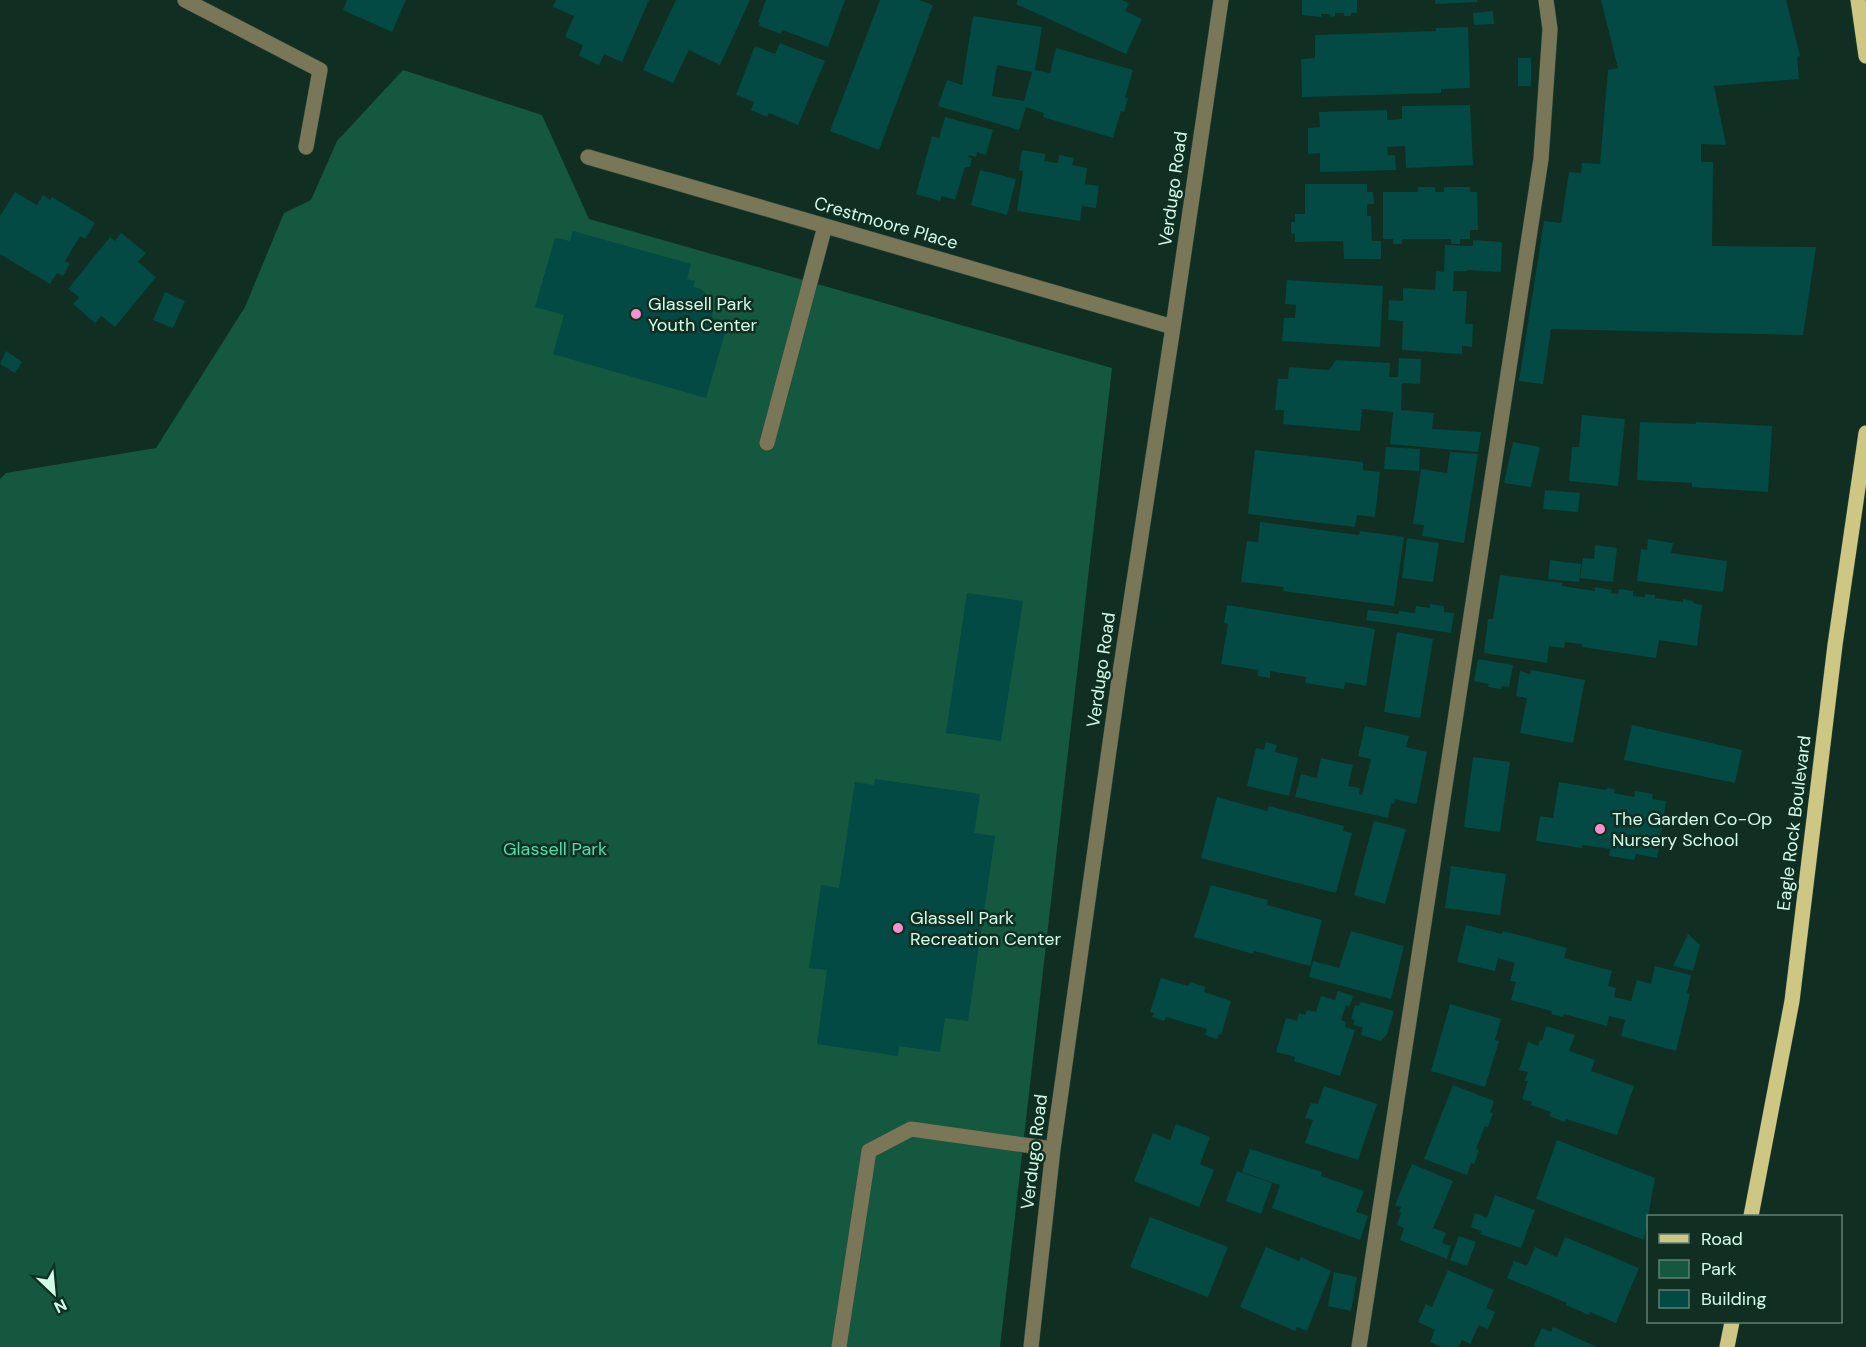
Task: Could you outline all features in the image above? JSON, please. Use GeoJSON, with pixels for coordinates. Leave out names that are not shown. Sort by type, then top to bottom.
{"type":"FeatureCollection","features":[{"type":"Feature","properties":{"kind":"main road"},"geometry":{"type":"LineString","coordinates":[[1861,6],[1866,56]]}},
{"type":"Feature","properties":{"kind":"main road","name":"Eagle Rock Boulevard"},"geometry":{"type":"LineString","coordinates":[[1751,1215],[1792,1001],[1835,645],[1866,433]]}},
{"type":"Feature","properties":{"kind":"main road"},"geometry":{"type":"LineString","coordinates":[[1727,1347],[1732,1323]]}},
{"type":"Feature","properties":{"kind":"street"},"geometry":{"type":"LineString","coordinates":[[185,0],[320,70],[306,147]]}},
{"type":"Feature","properties":{"kind":"street","name":"Verdugo Road"},"geometry":{"type":"LineString","coordinates":[[1031,1347],[1053,1149],[1119,679],[1221,0]]}},
{"type":"Feature","properties":{"kind":"street"},"geometry":{"type":"LineString","coordinates":[[1359,1347],[1541,159],[1550,29],[1546,0]]}},
{"type":"Feature","properties":{"kind":"street","name":"Crestmoore Place"},"geometry":{"type":"LineString","coordinates":[[588,157],[1173,327]]}},
{"type":"Feature","properties":{"kind":"street"},"geometry":{"type":"LineString","coordinates":[[767,443],[825,226]]}},
{"type":"Feature","properties":{"kind":"street"},"geometry":{"type":"LineString","coordinates":[[839,1347],[869,1151],[911,1129],[1053,1149]]}},
{"type":"Feature","properties":{"kind":"green space","name":"Glassell Park"},"geometry":{"type":"Polygon","coordinates":[[[403,70],[542,115],[589,219],[1112,368],[1000,1347],[0,1347],[0,479],[6,473],[156,448],[245,307],[284,213],[311,200],[337,141],[403,70]]]}},
{"type":"Feature","properties":{"kind":"building"},"geometry":{"type":"Polygon","coordinates":[[[347,0],[406,0],[392,32],[343,10],[347,0]]]}},
{"type":"Feature","properties":{"kind":"building"},"geometry":{"type":"Polygon","coordinates":[[[556,0],[649,0],[622,62],[604,54],[599,65],[579,56],[583,45],[565,37],[574,16],[553,7],[556,0]]]}},
{"type":"Feature","properties":{"kind":"building"},"geometry":{"type":"Polygon","coordinates":[[[676,0],[750,0],[720,65],[689,50],[673,83],[643,70],[676,0]]]}},
{"type":"Feature","properties":{"kind":"building"},"geometry":{"type":"Polygon","coordinates":[[[766,0],[845,0],[828,47],[782,30],[781,34],[759,26],[758,22],[766,0]]]}},
{"type":"Feature","properties":{"kind":"building"},"geometry":{"type":"Polygon","coordinates":[[[880,0],[919,0],[933,5],[879,150],[830,131],[880,0]]]}},
{"type":"Feature","properties":{"kind":"building"},"geometry":{"type":"Polygon","coordinates":[[[1018,0],[1122,0],[1129,3],[1125,11],[1142,19],[1126,54],[1016,4],[1018,0]]]}},
{"type":"Feature","properties":{"kind":"building"},"geometry":{"type":"Polygon","coordinates":[[[1302,0],[1357,0],[1357,13],[1344,16],[1344,13],[1335,13],[1335,16],[1330,17],[1330,14],[1321,14],[1321,17],[1302,15],[1302,0]]]}},
{"type":"Feature","properties":{"kind":"building"},"geometry":{"type":"Polygon","coordinates":[[[1435,0],[1477,0],[1477,2],[1435,4],[1435,0]]]}},
{"type":"Feature","properties":{"kind":"building"},"geometry":{"type":"Polygon","coordinates":[[[1601,0],[1786,0],[1800,56],[1797,57],[1799,79],[1714,86],[1726,145],[1701,144],[1701,162],[1713,162],[1712,246],[1816,247],[1803,335],[1551,329],[1543,384],[1519,381],[1544,221],[1561,223],[1569,172],[1581,173],[1582,163],[1600,164],[1608,70],[1618,68],[1601,0]]]}},
{"type":"Feature","properties":{"kind":"building"},"geometry":{"type":"Polygon","coordinates":[[[1493,11],[1494,24],[1474,25],[1473,13],[1493,11]]]}},
{"type":"Feature","properties":{"kind":"building"},"geometry":{"type":"Polygon","coordinates":[[[973,16],[1042,27],[1035,70],[1050,73],[1056,48],[1133,70],[1125,98],[1128,98],[1124,112],[1121,111],[1113,138],[1043,117],[1044,113],[1026,107],[1019,130],[938,106],[947,80],[962,85],[973,16]],[[997,65],[992,96],[1024,101],[1032,72],[997,65]]]}},
{"type":"Feature","properties":{"kind":"building"},"geometry":{"type":"Polygon","coordinates":[[[1468,27],[1470,88],[1441,89],[1441,93],[1302,97],[1301,59],[1315,58],[1315,35],[1436,31],[1436,28],[1468,27]]]}},
{"type":"Feature","properties":{"kind":"building"},"geometry":{"type":"Polygon","coordinates":[[[780,43],[825,61],[798,125],[769,113],[767,117],[751,110],[754,102],[736,95],[755,46],[775,54],[780,43]]]}},
{"type":"Feature","properties":{"kind":"building"},"geometry":{"type":"Polygon","coordinates":[[[1518,58],[1531,58],[1531,86],[1518,86],[1518,58]]]}},
{"type":"Feature","properties":{"kind":"building"},"geometry":{"type":"Polygon","coordinates":[[[1470,105],[1473,165],[1406,168],[1405,146],[1387,147],[1388,155],[1395,155],[1396,170],[1320,172],[1320,153],[1308,154],[1308,128],[1320,127],[1319,112],[1387,110],[1387,120],[1402,119],[1402,106],[1470,105]]]}},
{"type":"Feature","properties":{"kind":"building"},"geometry":{"type":"Polygon","coordinates":[[[945,117],[993,130],[986,155],[977,152],[976,157],[969,155],[968,157],[972,158],[970,167],[965,167],[955,200],[942,196],[940,201],[916,194],[932,136],[939,138],[945,117]]]}},
{"type":"Feature","properties":{"kind":"building"},"geometry":{"type":"Polygon","coordinates":[[[1022,150],[1046,154],[1044,161],[1058,163],[1059,155],[1074,158],[1072,165],[1087,168],[1085,184],[1099,186],[1096,208],[1082,206],[1080,221],[1017,211],[1023,171],[1019,170],[1022,150]]]}},
{"type":"Feature","properties":{"kind":"building"},"geometry":{"type":"Polygon","coordinates":[[[980,170],[1016,179],[1007,215],[971,205],[980,170]]]}},
{"type":"Feature","properties":{"kind":"building"},"geometry":{"type":"Polygon","coordinates":[[[1305,184],[1367,184],[1367,192],[1373,192],[1374,204],[1367,204],[1367,216],[1371,216],[1372,241],[1381,241],[1381,259],[1344,259],[1343,241],[1295,242],[1295,233],[1291,234],[1291,222],[1295,222],[1295,214],[1305,214],[1305,184]]]}},
{"type":"Feature","properties":{"kind":"building"},"geometry":{"type":"Polygon","coordinates":[[[1418,187],[1435,187],[1435,192],[1444,192],[1444,187],[1470,187],[1470,192],[1477,192],[1478,230],[1470,230],[1470,239],[1460,239],[1460,244],[1451,244],[1451,239],[1402,239],[1402,244],[1393,244],[1393,239],[1383,239],[1383,192],[1418,192],[1418,187]]]}},
{"type":"Feature","properties":{"kind":"building"},"geometry":{"type":"Polygon","coordinates":[[[15,192],[37,205],[43,195],[50,200],[52,197],[95,223],[85,239],[80,236],[65,261],[70,264],[63,276],[57,273],[50,284],[0,254],[0,216],[15,192]]]}},
{"type":"Feature","properties":{"kind":"building","name":"Glassell Park Youth Center"},"geometry":{"type":"Polygon","coordinates":[[[573,231],[691,264],[687,279],[695,281],[693,287],[701,289],[709,297],[713,306],[712,318],[728,322],[706,398],[553,354],[564,315],[535,307],[555,238],[570,241],[573,231]]]}},
{"type":"Feature","properties":{"kind":"building"},"geometry":{"type":"Polygon","coordinates":[[[121,233],[146,253],[138,262],[156,277],[115,327],[101,316],[95,323],[73,304],[79,297],[68,289],[110,237],[115,241],[121,233]]]}},
{"type":"Feature","properties":{"kind":"building"},"geometry":{"type":"Polygon","coordinates":[[[1473,240],[1502,242],[1501,272],[1454,271],[1453,291],[1467,291],[1465,324],[1473,324],[1472,347],[1462,346],[1462,354],[1402,350],[1403,321],[1388,320],[1389,300],[1403,301],[1403,288],[1435,290],[1436,271],[1444,272],[1445,245],[1473,246],[1473,240]]]}},
{"type":"Feature","properties":{"kind":"building"},"geometry":{"type":"Polygon","coordinates":[[[1287,280],[1383,286],[1380,347],[1282,341],[1284,318],[1295,318],[1296,305],[1285,304],[1287,280]]]}},
{"type":"Feature","properties":{"kind":"building"},"geometry":{"type":"Polygon","coordinates":[[[165,292],[185,301],[173,328],[153,320],[165,292]]]}},
{"type":"Feature","properties":{"kind":"building"},"geometry":{"type":"Polygon","coordinates":[[[6,351],[22,362],[15,373],[0,364],[6,351]]]}},
{"type":"Feature","properties":{"kind":"building"},"geometry":{"type":"Polygon","coordinates":[[[1399,358],[1421,359],[1420,384],[1402,383],[1401,410],[1434,413],[1432,429],[1481,432],[1478,452],[1390,444],[1393,412],[1362,409],[1360,431],[1283,424],[1284,410],[1275,410],[1278,379],[1288,379],[1289,367],[1329,370],[1336,360],[1390,363],[1389,377],[1398,377],[1399,358]]]}},
{"type":"Feature","properties":{"kind":"building"},"geometry":{"type":"Polygon","coordinates":[[[1582,415],[1625,419],[1618,486],[1569,481],[1572,447],[1579,447],[1582,415]]]}},
{"type":"Feature","properties":{"kind":"building"},"geometry":{"type":"Polygon","coordinates":[[[1640,422],[1772,426],[1768,492],[1692,487],[1692,483],[1637,480],[1640,422]]]}},
{"type":"Feature","properties":{"kind":"building"},"geometry":{"type":"Polygon","coordinates":[[[1513,442],[1540,447],[1531,487],[1504,483],[1513,442]]]}},
{"type":"Feature","properties":{"kind":"building"},"geometry":{"type":"Polygon","coordinates":[[[1386,447],[1420,449],[1419,471],[1384,469],[1386,447]]]}},
{"type":"Feature","properties":{"kind":"building"},"geometry":{"type":"Polygon","coordinates":[[[1255,450],[1363,462],[1363,470],[1380,472],[1375,517],[1357,515],[1355,527],[1248,514],[1255,450]]]}},
{"type":"Feature","properties":{"kind":"building"},"geometry":{"type":"Polygon","coordinates":[[[1450,452],[1478,454],[1464,543],[1422,536],[1424,525],[1413,524],[1421,469],[1447,473],[1450,452]]]}},
{"type":"Feature","properties":{"kind":"building"},"geometry":{"type":"Polygon","coordinates":[[[1545,490],[1580,493],[1578,512],[1543,509],[1545,490]]]}},
{"type":"Feature","properties":{"kind":"building"},"geometry":{"type":"Polygon","coordinates":[[[1260,522],[1359,535],[1360,531],[1404,537],[1394,606],[1283,591],[1284,587],[1241,582],[1247,541],[1258,542],[1260,522]]]}},
{"type":"Feature","properties":{"kind":"building"},"geometry":{"type":"Polygon","coordinates":[[[1407,538],[1439,543],[1433,582],[1402,578],[1407,538]]]}},
{"type":"Feature","properties":{"kind":"building"},"geometry":{"type":"Polygon","coordinates":[[[1648,539],[1673,543],[1671,553],[1727,561],[1723,592],[1637,581],[1641,549],[1647,550],[1648,539]]]}},
{"type":"Feature","properties":{"kind":"building"},"geometry":{"type":"Polygon","coordinates":[[[1595,545],[1617,548],[1613,582],[1580,578],[1583,558],[1594,559],[1595,545]]]}},
{"type":"Feature","properties":{"kind":"building"},"geometry":{"type":"Polygon","coordinates":[[[1550,560],[1581,564],[1579,582],[1548,579],[1550,560]]]}},
{"type":"Feature","properties":{"kind":"building"},"geometry":{"type":"Polygon","coordinates":[[[1500,575],[1562,583],[1562,586],[1595,591],[1595,587],[1612,590],[1611,593],[1618,594],[1619,589],[1633,591],[1633,596],[1645,597],[1645,594],[1655,595],[1655,598],[1693,601],[1693,603],[1702,605],[1697,646],[1659,640],[1656,658],[1582,647],[1582,644],[1565,642],[1564,648],[1549,646],[1547,663],[1484,653],[1488,619],[1493,619],[1500,575]]]}},
{"type":"Feature","properties":{"kind":"building"},"geometry":{"type":"Polygon","coordinates":[[[967,593],[1023,601],[1001,741],[946,733],[967,593]]]}},
{"type":"Feature","properties":{"kind":"building"},"geometry":{"type":"Polygon","coordinates":[[[1430,604],[1444,606],[1444,612],[1454,613],[1451,633],[1366,620],[1368,610],[1399,614],[1399,611],[1415,613],[1416,606],[1430,608],[1430,604]]]}},
{"type":"Feature","properties":{"kind":"building"},"geometry":{"type":"Polygon","coordinates":[[[1227,605],[1375,629],[1366,686],[1345,682],[1344,689],[1305,683],[1306,677],[1270,671],[1270,678],[1257,676],[1259,670],[1221,664],[1228,624],[1224,623],[1227,605]]]}},
{"type":"Feature","properties":{"kind":"building"},"geometry":{"type":"Polygon","coordinates":[[[1397,632],[1433,639],[1420,718],[1384,712],[1397,632]]]}},
{"type":"Feature","properties":{"kind":"building"},"geometry":{"type":"Polygon","coordinates":[[[1478,659],[1513,665],[1509,687],[1502,686],[1501,689],[1488,687],[1489,684],[1474,681],[1478,659]]]}},
{"type":"Feature","properties":{"kind":"building"},"geometry":{"type":"Polygon","coordinates":[[[1531,670],[1585,680],[1573,743],[1520,733],[1527,698],[1516,696],[1520,671],[1530,674],[1531,670]]]}},
{"type":"Feature","properties":{"kind":"building"},"geometry":{"type":"Polygon","coordinates":[[[1632,725],[1742,750],[1735,783],[1624,760],[1632,725]]]}},
{"type":"Feature","properties":{"kind":"building"},"geometry":{"type":"Polygon","coordinates":[[[1365,726],[1409,736],[1406,747],[1427,752],[1417,802],[1415,804],[1395,799],[1394,804],[1391,803],[1388,818],[1295,797],[1301,774],[1317,778],[1321,758],[1353,765],[1348,786],[1360,788],[1359,794],[1362,795],[1371,759],[1358,756],[1365,726]]]}},
{"type":"Feature","properties":{"kind":"building"},"geometry":{"type":"Polygon","coordinates":[[[1266,742],[1277,745],[1275,752],[1298,758],[1289,796],[1247,786],[1256,748],[1264,750],[1266,742]]]}},
{"type":"Feature","properties":{"kind":"building"},"geometry":{"type":"Polygon","coordinates":[[[1473,757],[1510,762],[1500,832],[1464,827],[1473,757]]]}},
{"type":"Feature","properties":{"kind":"building","name":"Glassell Park Recreation Center"},"geometry":{"type":"Polygon","coordinates":[[[875,779],[980,794],[974,833],[995,836],[968,1021],[945,1018],[940,1052],[899,1046],[898,1056],[817,1044],[827,970],[809,968],[821,885],[839,888],[855,782],[874,785],[875,779]]]}},
{"type":"Feature","properties":{"kind":"building","name":"The Garden Co-Op Nursery School"},"geometry":{"type":"Polygon","coordinates":[[[1559,782],[1606,790],[1607,788],[1615,789],[1614,793],[1634,797],[1635,791],[1653,794],[1652,799],[1666,801],[1657,858],[1636,854],[1634,860],[1609,856],[1610,849],[1582,845],[1582,848],[1536,841],[1540,816],[1553,818],[1559,782]]]}},
{"type":"Feature","properties":{"kind":"building"},"geometry":{"type":"Polygon","coordinates":[[[1217,797],[1267,811],[1269,806],[1344,826],[1343,831],[1352,833],[1336,893],[1201,858],[1217,797]]]}},
{"type":"Feature","properties":{"kind":"building"},"geometry":{"type":"Polygon","coordinates":[[[1374,821],[1406,829],[1385,904],[1354,895],[1374,821]]]}},
{"type":"Feature","properties":{"kind":"building"},"geometry":{"type":"Polygon","coordinates":[[[1451,866],[1506,874],[1500,915],[1445,908],[1451,866]]]}},
{"type":"Feature","properties":{"kind":"building"},"geometry":{"type":"Polygon","coordinates":[[[1211,885],[1268,900],[1267,905],[1322,920],[1310,966],[1254,951],[1253,954],[1194,937],[1211,885]]]}},
{"type":"Feature","properties":{"kind":"building"},"geometry":{"type":"Polygon","coordinates":[[[1466,925],[1502,934],[1503,931],[1567,948],[1564,958],[1612,971],[1608,986],[1616,988],[1614,997],[1631,1001],[1637,980],[1651,984],[1655,966],[1691,975],[1687,993],[1690,994],[1676,1051],[1621,1036],[1625,1020],[1609,1016],[1607,1026],[1564,1014],[1563,1017],[1551,1014],[1552,1011],[1511,1000],[1516,982],[1510,981],[1515,963],[1498,958],[1495,971],[1457,962],[1466,925]]]}},
{"type":"Feature","properties":{"kind":"building"},"geometry":{"type":"Polygon","coordinates":[[[1351,931],[1404,946],[1391,999],[1309,977],[1313,961],[1339,968],[1351,931]]]}},
{"type":"Feature","properties":{"kind":"building"},"geometry":{"type":"Polygon","coordinates":[[[1688,934],[1700,945],[1693,971],[1673,966],[1688,934]]]}},
{"type":"Feature","properties":{"kind":"building"},"geometry":{"type":"Polygon","coordinates":[[[1161,978],[1188,986],[1190,982],[1206,987],[1204,992],[1231,1001],[1221,1035],[1219,1034],[1217,1039],[1205,1035],[1207,1029],[1166,1017],[1164,1021],[1152,1017],[1154,1013],[1150,1012],[1161,978]]]}},
{"type":"Feature","properties":{"kind":"building"},"geometry":{"type":"Polygon","coordinates":[[[1338,991],[1353,996],[1350,1006],[1346,1005],[1341,1020],[1346,1022],[1345,1027],[1355,1030],[1340,1076],[1294,1061],[1295,1057],[1276,1052],[1286,1018],[1297,1021],[1299,1013],[1305,1015],[1307,1010],[1316,1012],[1321,996],[1335,1000],[1338,991]]]}},
{"type":"Feature","properties":{"kind":"building"},"geometry":{"type":"Polygon","coordinates":[[[1361,1002],[1394,1011],[1387,1034],[1381,1041],[1361,1035],[1363,1027],[1353,1025],[1355,1020],[1351,1019],[1355,1005],[1359,1006],[1361,1002]]]}},
{"type":"Feature","properties":{"kind":"building"},"geometry":{"type":"Polygon","coordinates":[[[1450,1004],[1501,1019],[1495,1040],[1499,1041],[1485,1087],[1431,1071],[1450,1004]]]}},
{"type":"Feature","properties":{"kind":"building"},"geometry":{"type":"Polygon","coordinates":[[[1546,1026],[1575,1035],[1569,1051],[1595,1060],[1591,1071],[1634,1086],[1617,1135],[1549,1116],[1551,1112],[1522,1099],[1528,1081],[1525,1081],[1528,1072],[1519,1070],[1528,1042],[1538,1046],[1540,1040],[1542,1041],[1546,1026]]]}},
{"type":"Feature","properties":{"kind":"building"},"geometry":{"type":"Polygon","coordinates":[[[1453,1085],[1494,1101],[1488,1127],[1485,1126],[1476,1149],[1479,1150],[1474,1164],[1471,1163],[1467,1175],[1424,1159],[1453,1085]]]}},
{"type":"Feature","properties":{"kind":"building"},"geometry":{"type":"Polygon","coordinates":[[[1324,1086],[1377,1104],[1358,1160],[1305,1143],[1313,1120],[1305,1118],[1311,1103],[1318,1104],[1324,1086]]]}},
{"type":"Feature","properties":{"kind":"building"},"geometry":{"type":"Polygon","coordinates":[[[1176,1124],[1210,1137],[1200,1164],[1214,1170],[1199,1207],[1134,1181],[1153,1133],[1170,1140],[1176,1124]]]}},
{"type":"Feature","properties":{"kind":"building"},"geometry":{"type":"Polygon","coordinates":[[[1557,1140],[1655,1178],[1644,1240],[1536,1199],[1557,1140]]]}},
{"type":"Feature","properties":{"kind":"building"},"geometry":{"type":"Polygon","coordinates":[[[1250,1149],[1322,1172],[1321,1176],[1364,1191],[1356,1212],[1368,1216],[1360,1240],[1272,1208],[1280,1185],[1242,1172],[1250,1149]]]}},
{"type":"Feature","properties":{"kind":"building"},"geometry":{"type":"Polygon","coordinates":[[[1412,1164],[1453,1181],[1433,1228],[1446,1233],[1442,1243],[1451,1246],[1447,1259],[1400,1240],[1404,1228],[1397,1225],[1401,1207],[1395,1205],[1412,1164]]]}},
{"type":"Feature","properties":{"kind":"building"},"geometry":{"type":"Polygon","coordinates":[[[1237,1171],[1272,1183],[1261,1214],[1226,1201],[1237,1171]]]}},
{"type":"Feature","properties":{"kind":"building"},"geometry":{"type":"Polygon","coordinates":[[[1495,1195],[1535,1210],[1521,1248],[1480,1234],[1481,1231],[1471,1227],[1475,1213],[1487,1218],[1495,1195]]]}},
{"type":"Feature","properties":{"kind":"building"},"geometry":{"type":"Polygon","coordinates":[[[1150,1217],[1228,1247],[1208,1297],[1130,1267],[1150,1217]]]}},
{"type":"Feature","properties":{"kind":"building"},"geometry":{"type":"Polygon","coordinates":[[[1459,1236],[1476,1242],[1467,1266],[1450,1260],[1459,1236]]]}},
{"type":"Feature","properties":{"kind":"building"},"geometry":{"type":"Polygon","coordinates":[[[1565,1237],[1639,1268],[1616,1323],[1590,1312],[1589,1315],[1566,1305],[1567,1303],[1507,1278],[1514,1261],[1527,1266],[1535,1247],[1557,1257],[1565,1237]]]}},
{"type":"Feature","properties":{"kind":"building"},"geometry":{"type":"Polygon","coordinates":[[[1266,1247],[1299,1261],[1301,1257],[1331,1271],[1307,1331],[1297,1327],[1295,1331],[1240,1307],[1266,1247]]]}},
{"type":"Feature","properties":{"kind":"building"},"geometry":{"type":"Polygon","coordinates":[[[1448,1270],[1494,1290],[1486,1308],[1495,1312],[1488,1329],[1479,1325],[1470,1344],[1462,1340],[1459,1347],[1441,1347],[1430,1342],[1435,1330],[1418,1322],[1426,1304],[1432,1307],[1448,1270]]]}},
{"type":"Feature","properties":{"kind":"building"},"geometry":{"type":"Polygon","coordinates":[[[1334,1272],[1357,1277],[1351,1311],[1328,1306],[1334,1272]]]}},
{"type":"Feature","properties":{"kind":"building"},"geometry":{"type":"Polygon","coordinates":[[[1553,1327],[1597,1347],[1533,1347],[1542,1328],[1551,1332],[1553,1327]]]}},
{"type":"Feature","properties":{"kind":"place","name":"Glassell Park Youth Center"},"geometry":{"type":"Point","coordinates":[636,314]}},
{"type":"Feature","properties":{"kind":"place","name":"The Garden Co-Op Nursery School"},"geometry":{"type":"Point","coordinates":[1600,829]}},
{"type":"Feature","properties":{"kind":"place","name":"Glassell Park Recreation Center"},"geometry":{"type":"Point","coordinates":[898,928]}}]}
